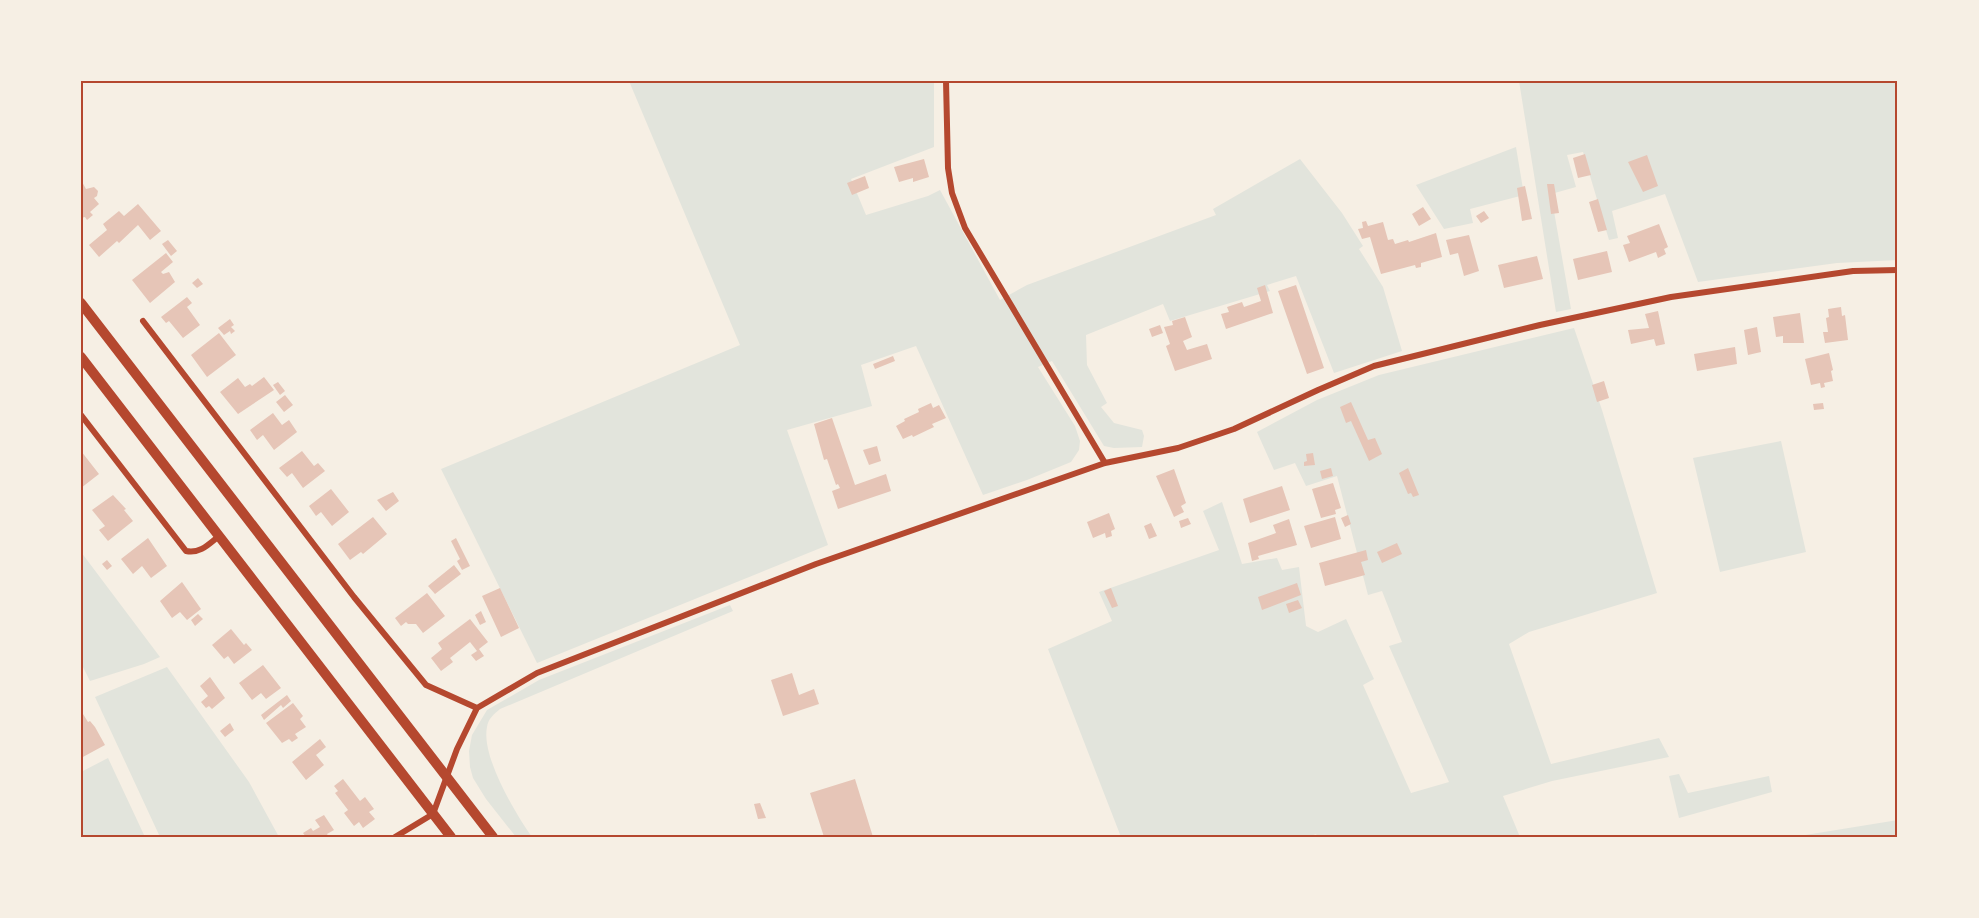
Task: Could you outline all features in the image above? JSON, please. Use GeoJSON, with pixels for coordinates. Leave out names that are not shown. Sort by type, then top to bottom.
{"type":"FeatureCollection","features":[{"type":"Feature","properties":{"kind":"main road"},"geometry":{"type":"LineString","coordinates":[[81,303],[493,837]]}},
{"type":"Feature","properties":{"kind":"main road"},"geometry":{"type":"LineString","coordinates":[[81,357],[451,837]]}},
{"type":"Feature","properties":{"kind":"street"},"geometry":{"type":"LineString","coordinates":[[946,81],[949,176],[952,193],[965,228],[1105,463]]}},
{"type":"Feature","properties":{"kind":"street"},"geometry":{"type":"LineString","coordinates":[[395,837],[433,814],[456,749],[477,708],[537,673],[795,573],[1105,463],[1178,448],[1234,429],[1374,366],[1540,325],[1671,297],[1853,272],[1898,270]]}},
{"type":"Feature","properties":{"kind":"street"},"geometry":{"type":"LineString","coordinates":[[143,321],[354,597],[426,685],[477,708]]}},
{"type":"Feature","properties":{"kind":"street"},"geometry":{"type":"LineString","coordinates":[[81,415],[186,551],[193,553],[201,550],[219,536]]}},
{"type":"Feature","properties":{"kind":"shaded area"},"geometry":{"type":"Polygon","coordinates":[[[629,81],[934,81],[934,147],[851,179],[866,215],[928,196],[940,190],[1000,300],[1027,285],[1216,215],[1213,209],[1300,159],[1342,213],[1363,246],[1359,249],[1383,287],[1402,351],[1334,373],[1296,276],[1267,285],[1270,291],[1170,321],[1163,304],[1086,335],[1087,365],[1107,403],[1101,407],[1114,423],[1142,430],[1144,436],[1142,447],[1104,446],[1052,361],[1038,367],[1075,426],[1080,441],[1079,450],[1071,462],[983,495],[916,346],[861,365],[872,406],[787,430],[828,545],[537,663],[441,469],[740,345],[629,81]]]}},
{"type":"Feature","properties":{"kind":"shaded area"},"geometry":{"type":"Polygon","coordinates":[[[1519,81],[1898,81],[1898,260],[1837,263],[1698,282],[1665,194],[1612,211],[1618,238],[1609,240],[1583,152],[1567,155],[1576,187],[1551,194],[1571,309],[1556,312],[1519,81]]]}},
{"type":"Feature","properties":{"kind":"shaded area"},"geometry":{"type":"Polygon","coordinates":[[[1516,147],[1524,195],[1470,209],[1473,223],[1444,229],[1416,185],[1516,147]]]}},
{"type":"Feature","properties":{"kind":"shaded area"},"geometry":{"type":"Polygon","coordinates":[[[1574,328],[1602,410],[1657,593],[1529,632],[1509,644],[1551,764],[1659,738],[1669,757],[1552,781],[1503,796],[1520,837],[1318,837],[1316,834],[1308,837],[1121,837],[1048,649],[1112,621],[1099,592],[1219,550],[1203,511],[1222,502],[1242,564],[1277,558],[1282,570],[1299,567],[1306,626],[1318,632],[1346,619],[1374,679],[1363,685],[1411,793],[1449,782],[1389,646],[1402,642],[1382,591],[1368,595],[1337,476],[1306,486],[1295,463],[1274,470],[1257,432],[1317,400],[1379,375],[1574,328]]]}},
{"type":"Feature","properties":{"kind":"shaded area"},"geometry":{"type":"Polygon","coordinates":[[[1781,441],[1806,552],[1720,572],[1693,458],[1781,441]]]}},
{"type":"Feature","properties":{"kind":"shaded area"},"geometry":{"type":"Polygon","coordinates":[[[81,552],[160,657],[90,681],[81,663],[81,552]]]}},
{"type":"Feature","properties":{"kind":"shaded area"},"geometry":{"type":"Polygon","coordinates":[[[730,605],[733,611],[500,709],[494,715],[487,727],[489,753],[501,784],[532,837],[516,837],[486,799],[473,778],[470,767],[469,751],[472,735],[487,710],[539,680],[730,605]]]}},
{"type":"Feature","properties":{"kind":"shaded area"},"geometry":{"type":"Polygon","coordinates":[[[167,667],[249,782],[279,837],[160,837],[95,697],[167,667]]]}},
{"type":"Feature","properties":{"kind":"shaded area"},"geometry":{"type":"Polygon","coordinates":[[[108,758],[145,837],[81,837],[81,772],[108,758]]]}},
{"type":"Feature","properties":{"kind":"shaded area"},"geometry":{"type":"Polygon","coordinates":[[[1679,774],[1688,793],[1769,776],[1772,792],[1679,818],[1669,776],[1679,774]]]}},
{"type":"Feature","properties":{"kind":"shaded area"},"geometry":{"type":"Polygon","coordinates":[[[1898,820],[1898,837],[1793,837],[1898,820]]]}},
{"type":"Feature","properties":{"kind":"building"},"geometry":{"type":"Polygon","coordinates":[[[1585,154],[1591,175],[1578,178],[1573,158],[1585,154]]]}},
{"type":"Feature","properties":{"kind":"building"},"geometry":{"type":"Polygon","coordinates":[[[1647,155],[1658,186],[1643,192],[1628,162],[1647,155]]]}},
{"type":"Feature","properties":{"kind":"building"},"geometry":{"type":"Polygon","coordinates":[[[924,159],[929,177],[913,182],[913,178],[899,182],[894,167],[924,159]]]}},
{"type":"Feature","properties":{"kind":"building"},"geometry":{"type":"Polygon","coordinates":[[[865,176],[869,188],[852,195],[847,183],[865,176]]]}},
{"type":"Feature","properties":{"kind":"building"},"geometry":{"type":"Polygon","coordinates":[[[81,180],[86,189],[94,187],[98,191],[94,198],[99,204],[90,212],[93,215],[87,220],[85,217],[81,218],[81,180]]]}},
{"type":"Feature","properties":{"kind":"building"},"geometry":{"type":"Polygon","coordinates":[[[1547,184],[1554,184],[1559,213],[1551,214],[1547,184]]]}},
{"type":"Feature","properties":{"kind":"building"},"geometry":{"type":"Polygon","coordinates":[[[1525,186],[1532,219],[1522,221],[1517,188],[1525,186]]]}},
{"type":"Feature","properties":{"kind":"building"},"geometry":{"type":"Polygon","coordinates":[[[1598,199],[1607,230],[1598,232],[1589,202],[1598,199]]]}},
{"type":"Feature","properties":{"kind":"building"},"geometry":{"type":"Polygon","coordinates":[[[138,204],[161,231],[150,240],[138,225],[119,243],[117,241],[99,257],[89,245],[107,230],[103,224],[119,211],[124,216],[138,204]]]}},
{"type":"Feature","properties":{"kind":"building"},"geometry":{"type":"Polygon","coordinates":[[[1423,207],[1431,219],[1419,226],[1412,214],[1423,207]]]}},
{"type":"Feature","properties":{"kind":"building"},"geometry":{"type":"Polygon","coordinates":[[[1484,211],[1489,218],[1481,223],[1476,216],[1484,211]]]}},
{"type":"Feature","properties":{"kind":"building"},"geometry":{"type":"Polygon","coordinates":[[[1366,221],[1368,226],[1383,222],[1388,240],[1393,239],[1395,244],[1436,233],[1442,257],[1421,263],[1421,267],[1416,268],[1415,265],[1381,274],[1370,237],[1362,239],[1358,229],[1363,228],[1362,222],[1366,221]]]}},
{"type":"Feature","properties":{"kind":"building"},"geometry":{"type":"Polygon","coordinates":[[[1659,224],[1668,247],[1664,249],[1666,254],[1658,258],[1656,252],[1629,262],[1623,245],[1630,243],[1627,236],[1659,224]]]}},
{"type":"Feature","properties":{"kind":"building"},"geometry":{"type":"Polygon","coordinates":[[[1469,235],[1479,271],[1464,276],[1458,253],[1450,255],[1446,240],[1469,235]]]}},
{"type":"Feature","properties":{"kind":"building"},"geometry":{"type":"Polygon","coordinates":[[[168,240],[177,251],[171,256],[162,244],[168,240]]]}},
{"type":"Feature","properties":{"kind":"building"},"geometry":{"type":"Polygon","coordinates":[[[1607,251],[1612,272],[1578,280],[1573,259],[1607,251]]]}},
{"type":"Feature","properties":{"kind":"building"},"geometry":{"type":"Polygon","coordinates":[[[166,253],[173,262],[161,272],[163,274],[169,272],[175,282],[150,303],[132,280],[166,253]]]}},
{"type":"Feature","properties":{"kind":"building"},"geometry":{"type":"Polygon","coordinates":[[[1537,256],[1543,279],[1504,288],[1498,265],[1537,256]]]}},
{"type":"Feature","properties":{"kind":"building"},"geometry":{"type":"Polygon","coordinates":[[[198,278],[203,284],[197,288],[192,283],[198,278]]]}},
{"type":"Feature","properties":{"kind":"building"},"geometry":{"type":"Polygon","coordinates":[[[1265,285],[1273,313],[1226,329],[1221,314],[1229,312],[1227,307],[1242,302],[1244,307],[1261,301],[1257,288],[1265,285]]]}},
{"type":"Feature","properties":{"kind":"building"},"geometry":{"type":"Polygon","coordinates":[[[1296,285],[1324,368],[1307,374],[1278,291],[1296,285]]]}},
{"type":"Feature","properties":{"kind":"building"},"geometry":{"type":"Polygon","coordinates":[[[187,297],[192,303],[187,307],[200,325],[183,338],[169,321],[166,323],[161,317],[187,297]]]}},
{"type":"Feature","properties":{"kind":"building"},"geometry":{"type":"Polygon","coordinates":[[[1841,307],[1842,316],[1845,315],[1848,340],[1825,343],[1823,332],[1828,332],[1826,318],[1829,317],[1828,309],[1841,307]]]}},
{"type":"Feature","properties":{"kind":"building"},"geometry":{"type":"Polygon","coordinates":[[[1658,311],[1665,344],[1656,346],[1654,339],[1631,344],[1628,330],[1649,328],[1645,314],[1658,311]]]}},
{"type":"Feature","properties":{"kind":"building"},"geometry":{"type":"Polygon","coordinates":[[[1800,313],[1804,343],[1783,343],[1783,336],[1776,337],[1773,317],[1800,313]]]}},
{"type":"Feature","properties":{"kind":"building"},"geometry":{"type":"Polygon","coordinates":[[[1185,317],[1192,337],[1183,341],[1187,350],[1207,344],[1212,359],[1175,371],[1166,346],[1170,344],[1164,327],[1173,325],[1172,321],[1185,317]]]}},
{"type":"Feature","properties":{"kind":"building"},"geometry":{"type":"Polygon","coordinates":[[[230,319],[234,325],[231,327],[235,331],[224,335],[218,328],[230,319]]]}},
{"type":"Feature","properties":{"kind":"building"},"geometry":{"type":"Polygon","coordinates":[[[1160,325],[1163,333],[1152,337],[1149,329],[1160,325]]]}},
{"type":"Feature","properties":{"kind":"building"},"geometry":{"type":"Polygon","coordinates":[[[1757,327],[1761,352],[1748,355],[1744,330],[1757,327]]]}},
{"type":"Feature","properties":{"kind":"building"},"geometry":{"type":"Polygon","coordinates":[[[219,333],[236,355],[207,377],[191,355],[219,333]]]}},
{"type":"Feature","properties":{"kind":"building"},"geometry":{"type":"Polygon","coordinates":[[[1735,347],[1737,364],[1697,371],[1694,354],[1735,347]]]}},
{"type":"Feature","properties":{"kind":"building"},"geometry":{"type":"Polygon","coordinates":[[[1829,353],[1833,381],[1824,383],[1825,387],[1821,388],[1820,383],[1811,385],[1805,359],[1829,353]]]}},
{"type":"Feature","properties":{"kind":"building"},"geometry":{"type":"Polygon","coordinates":[[[893,356],[895,361],[875,369],[873,364],[893,356]]]}},
{"type":"Feature","properties":{"kind":"building"},"geometry":{"type":"Polygon","coordinates":[[[264,377],[274,390],[238,414],[220,392],[238,378],[245,387],[250,384],[252,386],[264,377]]]}},
{"type":"Feature","properties":{"kind":"building"},"geometry":{"type":"Polygon","coordinates":[[[1604,381],[1609,398],[1597,402],[1592,385],[1604,381]]]}},
{"type":"Feature","properties":{"kind":"building"},"geometry":{"type":"Polygon","coordinates":[[[278,382],[285,391],[280,395],[273,385],[278,382]]]}},
{"type":"Feature","properties":{"kind":"building"},"geometry":{"type":"Polygon","coordinates":[[[285,395],[293,405],[284,412],[276,402],[285,395]]]}},
{"type":"Feature","properties":{"kind":"building"},"geometry":{"type":"Polygon","coordinates":[[[1351,402],[1368,440],[1375,438],[1382,454],[1369,461],[1351,421],[1346,423],[1340,407],[1351,402]]]}},
{"type":"Feature","properties":{"kind":"building"},"geometry":{"type":"Polygon","coordinates":[[[931,403],[933,408],[939,405],[946,418],[932,424],[934,427],[903,439],[896,426],[905,421],[904,419],[919,412],[918,409],[931,403]]]}},
{"type":"Feature","properties":{"kind":"building"},"geometry":{"type":"Polygon","coordinates":[[[1823,403],[1824,409],[1814,410],[1813,404],[1823,403]]]}},
{"type":"Feature","properties":{"kind":"building"},"geometry":{"type":"Polygon","coordinates":[[[273,413],[282,425],[289,420],[297,432],[274,450],[263,435],[257,440],[250,430],[273,413]]]}},
{"type":"Feature","properties":{"kind":"building"},"geometry":{"type":"Polygon","coordinates":[[[832,418],[855,485],[886,474],[891,491],[838,509],[832,491],[840,488],[838,484],[836,485],[827,459],[824,460],[814,424],[832,418]]]}},
{"type":"Feature","properties":{"kind":"building"},"geometry":{"type":"Polygon","coordinates":[[[877,446],[881,461],[869,465],[863,450],[877,446]]]}},
{"type":"Feature","properties":{"kind":"building"},"geometry":{"type":"Polygon","coordinates":[[[81,451],[99,474],[81,488],[81,451]]]}},
{"type":"Feature","properties":{"kind":"building"},"geometry":{"type":"Polygon","coordinates":[[[302,451],[314,466],[318,463],[325,471],[303,488],[292,473],[287,477],[279,468],[302,451]]]}},
{"type":"Feature","properties":{"kind":"building"},"geometry":{"type":"Polygon","coordinates":[[[1313,453],[1315,465],[1304,466],[1304,462],[1307,461],[1306,454],[1313,453]]]}},
{"type":"Feature","properties":{"kind":"building"},"geometry":{"type":"Polygon","coordinates":[[[1331,468],[1333,476],[1322,479],[1320,471],[1331,468]]]}},
{"type":"Feature","properties":{"kind":"building"},"geometry":{"type":"Polygon","coordinates":[[[1408,468],[1419,495],[1413,497],[1411,493],[1408,494],[1399,473],[1408,468]]]}},
{"type":"Feature","properties":{"kind":"building"},"geometry":{"type":"Polygon","coordinates":[[[1174,469],[1186,503],[1181,506],[1184,512],[1174,517],[1156,476],[1174,469]]]}},
{"type":"Feature","properties":{"kind":"building"},"geometry":{"type":"Polygon","coordinates":[[[1333,483],[1341,508],[1335,510],[1336,514],[1321,518],[1312,489],[1333,483]]]}},
{"type":"Feature","properties":{"kind":"building"},"geometry":{"type":"Polygon","coordinates":[[[1282,486],[1290,510],[1250,523],[1243,499],[1282,486]]]}},
{"type":"Feature","properties":{"kind":"building"},"geometry":{"type":"Polygon","coordinates":[[[331,489],[349,512],[332,526],[321,512],[316,516],[309,506],[331,489]]]}},
{"type":"Feature","properties":{"kind":"building"},"geometry":{"type":"Polygon","coordinates":[[[393,492],[399,501],[386,511],[377,500],[393,492]]]}},
{"type":"Feature","properties":{"kind":"building"},"geometry":{"type":"Polygon","coordinates":[[[113,495],[133,521],[108,541],[99,530],[105,526],[92,510],[113,495]]]}},
{"type":"Feature","properties":{"kind":"building"},"geometry":{"type":"Polygon","coordinates":[[[1109,513],[1115,529],[1111,531],[1112,536],[1106,538],[1105,533],[1093,538],[1087,522],[1109,513]]]}},
{"type":"Feature","properties":{"kind":"building"},"geometry":{"type":"Polygon","coordinates":[[[1348,515],[1351,524],[1345,527],[1341,518],[1348,515]]]}},
{"type":"Feature","properties":{"kind":"building"},"geometry":{"type":"Polygon","coordinates":[[[373,517],[387,534],[363,554],[361,552],[350,560],[338,544],[373,517]]]}},
{"type":"Feature","properties":{"kind":"building"},"geometry":{"type":"Polygon","coordinates":[[[1335,517],[1341,539],[1311,548],[1304,526],[1335,517]]]}},
{"type":"Feature","properties":{"kind":"building"},"geometry":{"type":"Polygon","coordinates":[[[1188,518],[1191,524],[1181,528],[1179,521],[1188,518]]]}},
{"type":"Feature","properties":{"kind":"building"},"geometry":{"type":"Polygon","coordinates":[[[1289,519],[1297,545],[1258,556],[1259,559],[1252,561],[1248,543],[1276,533],[1273,525],[1289,519]]]}},
{"type":"Feature","properties":{"kind":"building"},"geometry":{"type":"Polygon","coordinates":[[[1151,523],[1157,536],[1149,539],[1144,526],[1151,523]]]}},
{"type":"Feature","properties":{"kind":"building"},"geometry":{"type":"Polygon","coordinates":[[[148,538],[167,566],[151,578],[142,566],[133,574],[121,559],[148,538]]]}},
{"type":"Feature","properties":{"kind":"building"},"geometry":{"type":"Polygon","coordinates":[[[456,538],[470,566],[462,570],[457,561],[460,559],[451,541],[456,538]]]}},
{"type":"Feature","properties":{"kind":"building"},"geometry":{"type":"Polygon","coordinates":[[[1397,543],[1402,554],[1382,563],[1377,552],[1397,543]]]}},
{"type":"Feature","properties":{"kind":"building"},"geometry":{"type":"Polygon","coordinates":[[[1366,550],[1368,560],[1361,562],[1365,575],[1325,586],[1319,563],[1366,550]]]}},
{"type":"Feature","properties":{"kind":"building"},"geometry":{"type":"Polygon","coordinates":[[[107,560],[112,566],[107,570],[102,564],[107,560]]]}},
{"type":"Feature","properties":{"kind":"building"},"geometry":{"type":"Polygon","coordinates":[[[454,565],[461,574],[435,594],[428,586],[454,565]]]}},
{"type":"Feature","properties":{"kind":"building"},"geometry":{"type":"Polygon","coordinates":[[[182,582],[201,609],[187,620],[180,612],[172,618],[160,601],[182,582]]]}},
{"type":"Feature","properties":{"kind":"building"},"geometry":{"type":"Polygon","coordinates":[[[1297,583],[1301,595],[1262,610],[1258,597],[1297,583]]]}},
{"type":"Feature","properties":{"kind":"building"},"geometry":{"type":"Polygon","coordinates":[[[500,588],[519,628],[501,637],[482,596],[500,588]]]}},
{"type":"Feature","properties":{"kind":"building"},"geometry":{"type":"Polygon","coordinates":[[[1111,588],[1118,606],[1112,608],[1104,591],[1111,588]]]}},
{"type":"Feature","properties":{"kind":"building"},"geometry":{"type":"Polygon","coordinates":[[[427,593],[445,616],[423,633],[416,624],[406,622],[401,626],[395,618],[427,593]]]}},
{"type":"Feature","properties":{"kind":"building"},"geometry":{"type":"Polygon","coordinates":[[[1298,600],[1302,608],[1289,613],[1286,604],[1298,600]]]}},
{"type":"Feature","properties":{"kind":"building"},"geometry":{"type":"Polygon","coordinates":[[[481,611],[486,622],[480,625],[475,615],[481,611]]]}},
{"type":"Feature","properties":{"kind":"building"},"geometry":{"type":"Polygon","coordinates":[[[198,614],[203,619],[195,626],[191,620],[198,614]]]}},
{"type":"Feature","properties":{"kind":"building"},"geometry":{"type":"Polygon","coordinates":[[[470,619],[488,642],[479,649],[484,656],[476,661],[471,655],[477,651],[470,642],[450,658],[453,662],[441,671],[431,658],[442,649],[438,643],[470,619]]]}},
{"type":"Feature","properties":{"kind":"building"},"geometry":{"type":"Polygon","coordinates":[[[231,629],[244,645],[246,643],[252,650],[234,664],[228,656],[224,659],[212,645],[231,629]]]}},
{"type":"Feature","properties":{"kind":"building"},"geometry":{"type":"Polygon","coordinates":[[[263,665],[281,688],[266,699],[261,693],[252,700],[239,683],[263,665]]]}},
{"type":"Feature","properties":{"kind":"building"},"geometry":{"type":"Polygon","coordinates":[[[792,673],[799,695],[814,689],[819,704],[783,716],[771,680],[792,673]]]}},
{"type":"Feature","properties":{"kind":"building"},"geometry":{"type":"Polygon","coordinates":[[[210,677],[225,698],[212,709],[209,706],[206,708],[201,702],[208,696],[200,686],[210,677]]]}},
{"type":"Feature","properties":{"kind":"building"},"geometry":{"type":"Polygon","coordinates":[[[287,695],[291,701],[283,708],[281,705],[264,720],[261,715],[287,695]]]}},
{"type":"Feature","properties":{"kind":"building"},"geometry":{"type":"Polygon","coordinates":[[[293,703],[303,716],[300,719],[306,727],[295,734],[298,738],[292,742],[289,739],[282,743],[266,723],[293,703]]]}},
{"type":"Feature","properties":{"kind":"building"},"geometry":{"type":"Polygon","coordinates":[[[83,714],[95,727],[105,745],[81,758],[81,715],[83,714]]]}},
{"type":"Feature","properties":{"kind":"building"},"geometry":{"type":"Polygon","coordinates":[[[230,723],[234,730],[225,737],[220,731],[230,723]]]}},
{"type":"Feature","properties":{"kind":"building"},"geometry":{"type":"Polygon","coordinates":[[[320,739],[326,747],[316,755],[324,765],[306,780],[292,762],[320,739]]]}},
{"type":"Feature","properties":{"kind":"building"},"geometry":{"type":"Polygon","coordinates":[[[343,779],[360,801],[365,797],[374,809],[369,812],[375,819],[363,828],[359,822],[354,826],[344,813],[348,810],[335,793],[338,791],[334,786],[343,779]]]}},
{"type":"Feature","properties":{"kind":"building"},"geometry":{"type":"Polygon","coordinates":[[[855,779],[873,837],[824,837],[810,793],[855,779]]]}},
{"type":"Feature","properties":{"kind":"building"},"geometry":{"type":"Polygon","coordinates":[[[760,803],[766,818],[758,819],[754,804],[760,803]]]}},
{"type":"Feature","properties":{"kind":"building"},"geometry":{"type":"Polygon","coordinates":[[[324,815],[334,830],[327,834],[329,837],[306,837],[303,833],[311,828],[313,831],[320,827],[315,820],[324,815]]]}}]}
